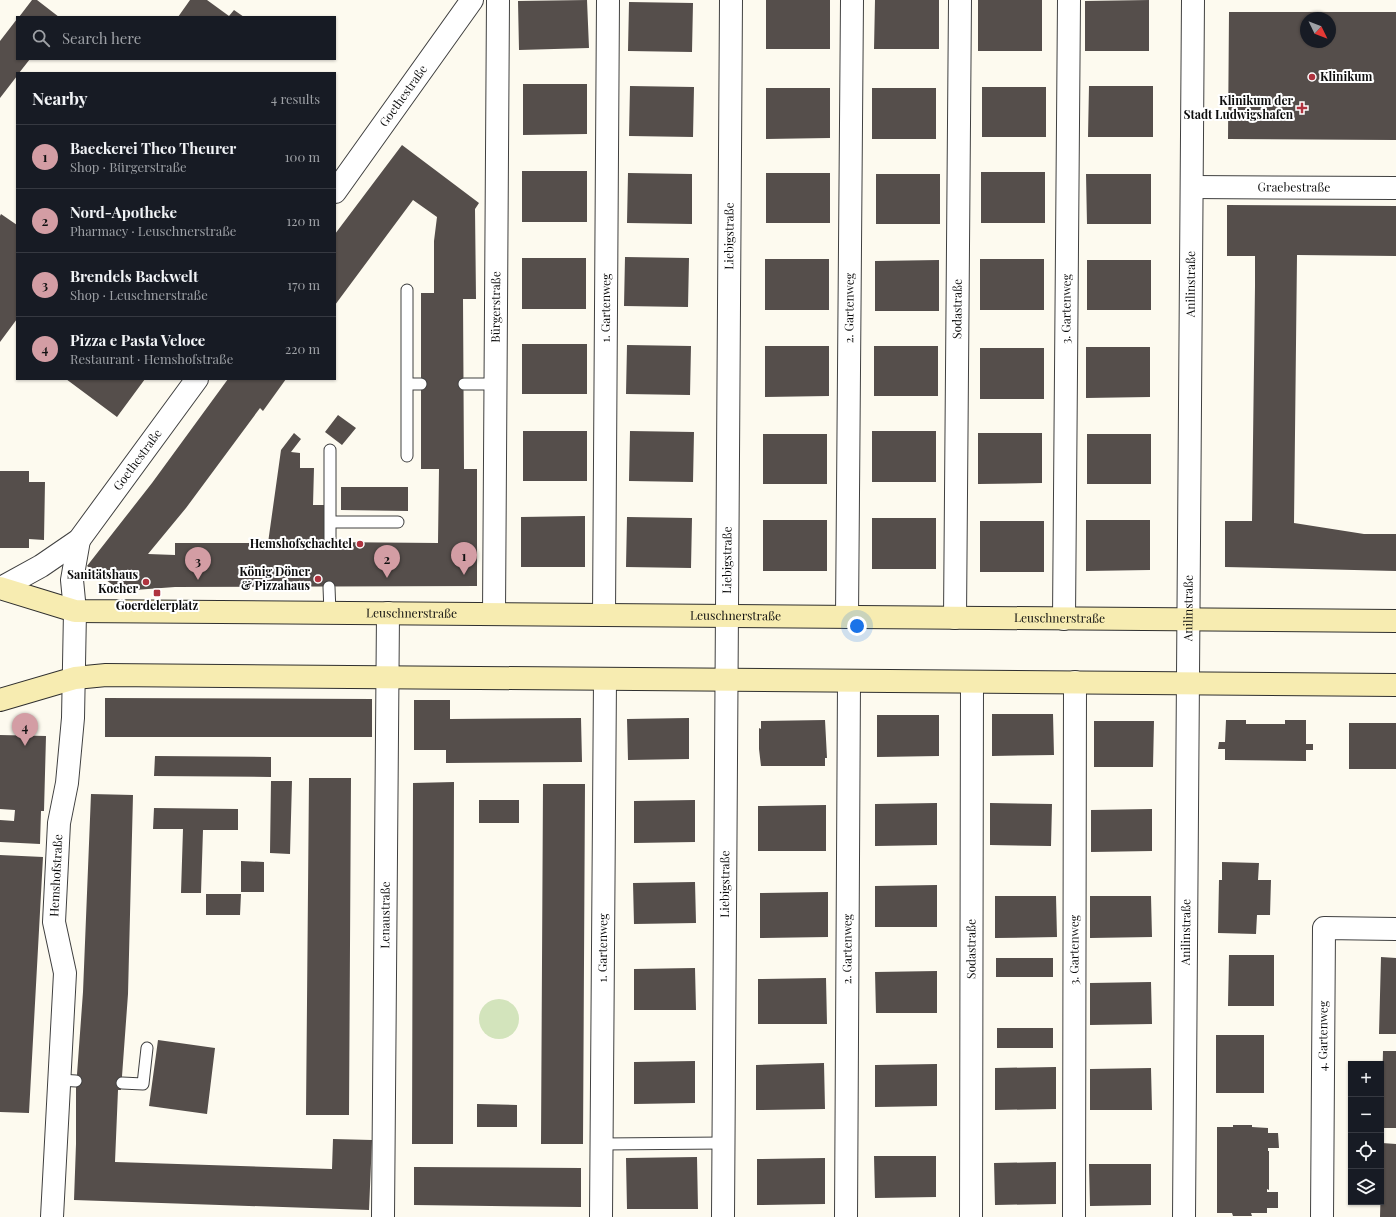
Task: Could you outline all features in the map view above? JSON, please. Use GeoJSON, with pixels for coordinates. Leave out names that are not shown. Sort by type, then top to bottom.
{"type":"FeatureCollection","features":[{"type":"Feature","properties":{"kind":"street","name":"Goethestraße"},"geometry":{"type":"LineString","coordinates":[[336,191],[472,0]]}},
{"type":"Feature","properties":{"kind":"street","name":"Bürgerstraße"},"geometry":{"type":"LineString","coordinates":[[494,614],[498,0]]}},
{"type":"Feature","properties":{"kind":"street","name":"1. Gartenweg"},"geometry":{"type":"LineString","coordinates":[[604,615],[608,0]]}},
{"type":"Feature","properties":{"kind":"street","name":"Liebigstraße"},"geometry":{"type":"LineString","coordinates":[[723,1217],[731,0]]}},
{"type":"Feature","properties":{"kind":"street","name":"2. Gartenweg"},"geometry":{"type":"LineString","coordinates":[[847,617],[852,0]]}},
{"type":"Feature","properties":{"kind":"street","name":"Sodastraße"},"geometry":{"type":"LineString","coordinates":[[955,618],[960,0]]}},
{"type":"Feature","properties":{"kind":"street","name":"3. Gartenweg"},"geometry":{"type":"LineString","coordinates":[[1064,619],[1069,0]]}},
{"type":"Feature","properties":{"kind":"street","name":"Anilinstraße"},"geometry":{"type":"LineString","coordinates":[[1184,1217],[1193,0]]}},
{"type":"Feature","properties":{"kind":"street","name":"Graebestraße"},"geometry":{"type":"LineString","coordinates":[[1192,187],[1396,188]]}},
{"type":"Feature","properties":{"kind":"street","name":"Goethestraße"},"geometry":{"type":"LineString","coordinates":[[0,588],[41,566],[79,540],[196,380]]}},
{"type":"Feature","properties":{"kind":"street","name":"Goethestraße"},"geometry":{"type":"LineString","coordinates":[[75,611],[72,580],[79,540]]}},
{"type":"Feature","properties":{"kind":"street"},"geometry":{"type":"LineString","coordinates":[[0,588],[75,611],[75,678]]}},
{"type":"Feature","properties":{"kind":"street","name":"Leuschnerstraße"},"geometry":{"type":"LineString","coordinates":[[75,611],[1396,621]]}},
{"type":"Feature","properties":{"kind":"street","name":"Lenaustraße"},"geometry":{"type":"LineString","coordinates":[[384,1217],[388,613]]}},
{"type":"Feature","properties":{"kind":"street"},"geometry":{"type":"LineString","coordinates":[[0,700],[75,678],[106,675],[1396,685]]}},
{"type":"Feature","properties":{"kind":"street","name":"Hemshofstraße"},"geometry":{"type":"LineString","coordinates":[[52,1217],[68,1081],[64,973],[54,922],[59,823],[68,783],[75,678]]}},
{"type":"Feature","properties":{"kind":"street","name":"1. Gartenweg"},"geometry":{"type":"LineString","coordinates":[[601,1217],[605,679]]}},
{"type":"Feature","properties":{"kind":"street","name":"2. Gartenweg"},"geometry":{"type":"LineString","coordinates":[[846,1217],[849,681]]}},
{"type":"Feature","properties":{"kind":"street","name":"Sodastraße"},"geometry":{"type":"LineString","coordinates":[[971,1217],[972,682]]}},
{"type":"Feature","properties":{"kind":"street","name":"3. Gartenweg"},"geometry":{"type":"LineString","coordinates":[[1074,682],[1074,1217]]}},
{"type":"Feature","properties":{"kind":"street","name":"4. Gartenweg"},"geometry":{"type":"LineString","coordinates":[[1322,1217],[1324,928],[1396,928]]}},
{"type":"Feature","properties":{"kind":"lane"},"geometry":{"type":"LineString","coordinates":[[407,290],[407,456]]}},
{"type":"Feature","properties":{"kind":"lane"},"geometry":{"type":"LineString","coordinates":[[407,384],[421,384]]}},
{"type":"Feature","properties":{"kind":"lane"},"geometry":{"type":"LineString","coordinates":[[464,384],[495,384]]}},
{"type":"Feature","properties":{"kind":"lane"},"geometry":{"type":"LineString","coordinates":[[330,450],[330,542]]}},
{"type":"Feature","properties":{"kind":"lane"},"geometry":{"type":"LineString","coordinates":[[330,522],[398,522]]}},
{"type":"Feature","properties":{"kind":"lane"},"geometry":{"type":"LineString","coordinates":[[329,587],[330,613]]}},
{"type":"Feature","properties":{"kind":"lane"},"geometry":{"type":"LineString","coordinates":[[122,1083],[143,1084],[147,1048]]}},
{"type":"Feature","properties":{"kind":"lane"},"geometry":{"type":"LineString","coordinates":[[602,1144],[724,1143]]}},
{"type":"Feature","properties":{"kind":"green space"},"geometry":{"type":"Polygon","coordinates":[[[503,999],[510,1002],[516,1008],[519,1019],[518,1027],[510,1036],[503,1039],[495,1039],[488,1036],[480,1027],[479,1015],[482,1008],[491,1000],[503,999]]]}},
{"type":"Feature","properties":{"kind":"building"},"geometry":{"type":"Polygon","coordinates":[[[32,0],[37,0],[58,16],[20,16],[32,0]]]}},
{"type":"Feature","properties":{"kind":"building"},"geometry":{"type":"Polygon","coordinates":[[[190,0],[207,0],[229,16],[179,16],[190,0]]]}},
{"type":"Feature","properties":{"kind":"building"},"geometry":{"type":"Polygon","coordinates":[[[587,0],[589,48],[519,50],[518,1],[587,0]]]}},
{"type":"Feature","properties":{"kind":"building"},"geometry":{"type":"Polygon","coordinates":[[[766,0],[830,0],[830,49],[766,49],[766,0]]]}},
{"type":"Feature","properties":{"kind":"building"},"geometry":{"type":"Polygon","coordinates":[[[875,0],[939,0],[939,49],[874,49],[875,0]]]}},
{"type":"Feature","properties":{"kind":"building"},"geometry":{"type":"Polygon","coordinates":[[[978,0],[1042,0],[1042,51],[978,51],[978,0]]]}},
{"type":"Feature","properties":{"kind":"building"},"geometry":{"type":"Polygon","coordinates":[[[1149,0],[1149,51],[1085,51],[1085,1],[1149,0]]]}},
{"type":"Feature","properties":{"kind":"building"},"geometry":{"type":"Polygon","coordinates":[[[629,2],[693,3],[692,52],[628,51],[629,2]]]}},
{"type":"Feature","properties":{"kind":"building"},"geometry":{"type":"Polygon","coordinates":[[[234,10],[243,16],[229,16],[234,10]]]}},
{"type":"Feature","properties":{"kind":"building","name":"Klinikum der Stadt Ludwigshafen"},"geometry":{"type":"Polygon","coordinates":[[[1229,12],[1300,12],[1300,48],[1336,48],[1336,12],[1396,12],[1396,140],[1228,139],[1229,12]]]}},
{"type":"Feature","properties":{"kind":"building"},"geometry":{"type":"Polygon","coordinates":[[[16,20],[16,60],[29,60],[20,72],[16,72],[16,77],[0,98],[0,41],[16,20]]]}},
{"type":"Feature","properties":{"kind":"building"},"geometry":{"type":"Polygon","coordinates":[[[523,84],[587,84],[587,134],[523,135],[523,84]]]}},
{"type":"Feature","properties":{"kind":"building"},"geometry":{"type":"Polygon","coordinates":[[[630,86],[694,87],[693,137],[629,136],[630,86]]]}},
{"type":"Feature","properties":{"kind":"building"},"geometry":{"type":"Polygon","coordinates":[[[1089,86],[1153,86],[1153,137],[1088,137],[1089,86]]]}},
{"type":"Feature","properties":{"kind":"building"},"geometry":{"type":"Polygon","coordinates":[[[982,87],[1046,87],[1046,137],[982,137],[982,87]]]}},
{"type":"Feature","properties":{"kind":"building"},"geometry":{"type":"Polygon","coordinates":[[[766,88],[830,88],[830,138],[766,139],[766,88]]]}},
{"type":"Feature","properties":{"kind":"building"},"geometry":{"type":"Polygon","coordinates":[[[872,88],[936,88],[936,139],[872,139],[872,88]]]}},
{"type":"Feature","properties":{"kind":"building"},"geometry":{"type":"Polygon","coordinates":[[[402,145],[479,203],[475,209],[476,299],[463,299],[464,469],[477,469],[477,586],[175,587],[121,591],[87,566],[152,483],[227,380],[285,380],[263,411],[260,408],[186,508],[148,554],[175,555],[175,543],[268,543],[281,450],[294,433],[301,439],[291,452],[300,453],[300,468],[314,468],[313,505],[324,505],[324,542],[438,543],[439,469],[421,469],[421,293],[434,293],[434,241],[437,217],[413,200],[336,304],[336,233],[402,145]]]}},
{"type":"Feature","properties":{"kind":"building"},"geometry":{"type":"Polygon","coordinates":[[[522,171],[587,171],[587,222],[522,222],[522,171]]]}},
{"type":"Feature","properties":{"kind":"building"},"geometry":{"type":"Polygon","coordinates":[[[981,172],[1045,172],[1045,223],[981,223],[981,172]]]}},
{"type":"Feature","properties":{"kind":"building"},"geometry":{"type":"Polygon","coordinates":[[[628,173],[692,174],[692,224],[627,223],[628,173]]]}},
{"type":"Feature","properties":{"kind":"building"},"geometry":{"type":"Polygon","coordinates":[[[766,173],[830,173],[830,223],[766,223],[766,173]]]}},
{"type":"Feature","properties":{"kind":"building"},"geometry":{"type":"Polygon","coordinates":[[[876,174],[940,174],[940,224],[876,224],[876,174]]]}},
{"type":"Feature","properties":{"kind":"building"},"geometry":{"type":"Polygon","coordinates":[[[1086,174],[1151,174],[1151,224],[1087,224],[1086,174]]]}},
{"type":"Feature","properties":{"kind":"building"},"geometry":{"type":"Polygon","coordinates":[[[1227,205],[1396,206],[1396,256],[1297,255],[1294,523],[1364,534],[1396,534],[1396,571],[1225,567],[1225,521],[1252,521],[1255,286],[1255,256],[1227,256],[1227,205]]]}},
{"type":"Feature","properties":{"kind":"building"},"geometry":{"type":"Polygon","coordinates":[[[1,214],[16,224],[16,320],[0,342],[1,214]]]}},
{"type":"Feature","properties":{"kind":"building"},"geometry":{"type":"Polygon","coordinates":[[[625,257],[689,258],[688,307],[624,306],[625,257]]]}},
{"type":"Feature","properties":{"kind":"building"},"geometry":{"type":"Polygon","coordinates":[[[522,258],[586,258],[586,309],[522,309],[522,258]]]}},
{"type":"Feature","properties":{"kind":"building"},"geometry":{"type":"Polygon","coordinates":[[[765,259],[829,259],[829,310],[765,310],[765,259]]]}},
{"type":"Feature","properties":{"kind":"building"},"geometry":{"type":"Polygon","coordinates":[[[980,259],[1044,259],[1044,310],[980,310],[980,259]]]}},
{"type":"Feature","properties":{"kind":"building"},"geometry":{"type":"Polygon","coordinates":[[[939,260],[939,311],[875,311],[875,261],[939,260]]]}},
{"type":"Feature","properties":{"kind":"building"},"geometry":{"type":"Polygon","coordinates":[[[1087,260],[1151,260],[1151,310],[1087,310],[1087,260]]]}},
{"type":"Feature","properties":{"kind":"building"},"geometry":{"type":"Polygon","coordinates":[[[522,344],[587,344],[587,394],[522,394],[522,344]]]}},
{"type":"Feature","properties":{"kind":"building"},"geometry":{"type":"Polygon","coordinates":[[[627,345],[691,346],[690,395],[626,394],[627,345]]]}},
{"type":"Feature","properties":{"kind":"building"},"geometry":{"type":"Polygon","coordinates":[[[765,346],[829,346],[829,396],[765,397],[765,346]]]}},
{"type":"Feature","properties":{"kind":"building"},"geometry":{"type":"Polygon","coordinates":[[[874,346],[938,346],[938,396],[874,396],[874,346]]]}},
{"type":"Feature","properties":{"kind":"building"},"geometry":{"type":"Polygon","coordinates":[[[1086,347],[1150,347],[1150,397],[1086,398],[1086,347]]]}},
{"type":"Feature","properties":{"kind":"building"},"geometry":{"type":"Polygon","coordinates":[[[980,348],[1044,348],[1044,399],[980,399],[980,348]]]}},
{"type":"Feature","properties":{"kind":"building"},"geometry":{"type":"Polygon","coordinates":[[[67,380],[144,380],[117,417],[67,380]]]}},
{"type":"Feature","properties":{"kind":"building"},"geometry":{"type":"Polygon","coordinates":[[[338,415],[356,428],[342,445],[325,432],[338,415]]]}},
{"type":"Feature","properties":{"kind":"building"},"geometry":{"type":"Polygon","coordinates":[[[523,431],[587,431],[587,481],[523,481],[523,431]]]}},
{"type":"Feature","properties":{"kind":"building"},"geometry":{"type":"Polygon","coordinates":[[[630,431],[694,432],[693,482],[629,481],[630,431]]]}},
{"type":"Feature","properties":{"kind":"building"},"geometry":{"type":"Polygon","coordinates":[[[872,431],[936,431],[936,482],[872,482],[872,431]]]}},
{"type":"Feature","properties":{"kind":"building"},"geometry":{"type":"Polygon","coordinates":[[[978,433],[1042,433],[1042,483],[978,484],[978,433]]]}},
{"type":"Feature","properties":{"kind":"building"},"geometry":{"type":"Polygon","coordinates":[[[763,434],[827,434],[827,484],[763,484],[763,434]]]}},
{"type":"Feature","properties":{"kind":"building"},"geometry":{"type":"Polygon","coordinates":[[[1087,434],[1151,434],[1151,484],[1087,484],[1087,434]]]}},
{"type":"Feature","properties":{"kind":"building"},"geometry":{"type":"Polygon","coordinates":[[[0,471],[29,471],[29,482],[45,482],[44,540],[29,539],[29,548],[0,548],[0,471]]]}},
{"type":"Feature","properties":{"kind":"building"},"geometry":{"type":"Polygon","coordinates":[[[341,487],[408,487],[408,511],[341,510],[341,487]]]}},
{"type":"Feature","properties":{"kind":"building"},"geometry":{"type":"Polygon","coordinates":[[[585,516],[585,567],[521,567],[521,517],[585,516]]]}},
{"type":"Feature","properties":{"kind":"building"},"geometry":{"type":"Polygon","coordinates":[[[627,517],[692,518],[691,568],[626,567],[627,517]]]}},
{"type":"Feature","properties":{"kind":"building"},"geometry":{"type":"Polygon","coordinates":[[[872,518],[936,518],[936,569],[872,569],[872,518]]]}},
{"type":"Feature","properties":{"kind":"building"},"geometry":{"type":"Polygon","coordinates":[[[763,520],[827,520],[827,571],[763,571],[763,520]]]}},
{"type":"Feature","properties":{"kind":"building"},"geometry":{"type":"Polygon","coordinates":[[[1086,520],[1150,520],[1150,570],[1086,571],[1086,520]]]}},
{"type":"Feature","properties":{"kind":"building"},"geometry":{"type":"Polygon","coordinates":[[[980,521],[1044,521],[1044,572],[980,572],[980,521]]]}},
{"type":"Feature","properties":{"kind":"building"},"geometry":{"type":"Polygon","coordinates":[[[105,698],[372,699],[372,737],[105,737],[105,698]]]}},
{"type":"Feature","properties":{"kind":"building"},"geometry":{"type":"Polygon","coordinates":[[[414,700],[450,700],[450,719],[581,718],[582,762],[446,763],[446,750],[414,750],[414,700]]]}},
{"type":"Feature","properties":{"kind":"building"},"geometry":{"type":"Polygon","coordinates":[[[992,714],[1053,714],[1054,755],[992,756],[992,714]]]}},
{"type":"Feature","properties":{"kind":"building"},"geometry":{"type":"Polygon","coordinates":[[[877,715],[939,715],[939,756],[877,757],[877,715]]]}},
{"type":"Feature","properties":{"kind":"building"},"geometry":{"type":"Polygon","coordinates":[[[689,718],[689,759],[628,760],[627,719],[689,718]]]}},
{"type":"Feature","properties":{"kind":"building"},"geometry":{"type":"Polygon","coordinates":[[[825,720],[827,758],[825,758],[825,766],[761,766],[759,728],[761,729],[761,721],[825,720]]]}},
{"type":"Feature","properties":{"kind":"building"},"geometry":{"type":"Polygon","coordinates":[[[1226,720],[1246,720],[1246,724],[1285,724],[1285,720],[1306,720],[1306,744],[1313,744],[1313,750],[1306,750],[1306,761],[1225,760],[1225,749],[1218,749],[1219,742],[1225,742],[1226,720]]]}},
{"type":"Feature","properties":{"kind":"building"},"geometry":{"type":"Polygon","coordinates":[[[1094,721],[1154,721],[1153,767],[1094,767],[1094,721]]]}},
{"type":"Feature","properties":{"kind":"building"},"geometry":{"type":"Polygon","coordinates":[[[1349,723],[1396,723],[1396,769],[1349,769],[1349,723]]]}},
{"type":"Feature","properties":{"kind":"building"},"geometry":{"type":"Polygon","coordinates":[[[0,735],[46,736],[44,811],[41,811],[40,844],[0,842],[0,820],[14,821],[15,810],[0,809],[0,735]]]}},
{"type":"Feature","properties":{"kind":"building"},"geometry":{"type":"Polygon","coordinates":[[[155,756],[271,757],[271,777],[154,776],[155,756]]]}},
{"type":"Feature","properties":{"kind":"building"},"geometry":{"type":"Polygon","coordinates":[[[309,778],[351,778],[349,1115],[306,1115],[309,778]]]}},
{"type":"Feature","properties":{"kind":"building"},"geometry":{"type":"Polygon","coordinates":[[[271,781],[292,781],[290,854],[270,853],[271,781]]]}},
{"type":"Feature","properties":{"kind":"building"},"geometry":{"type":"Polygon","coordinates":[[[454,782],[453,1144],[412,1144],[413,783],[454,782]]]}},
{"type":"Feature","properties":{"kind":"building"},"geometry":{"type":"Polygon","coordinates":[[[543,784],[585,784],[583,1144],[541,1144],[543,784]]]}},
{"type":"Feature","properties":{"kind":"building"},"geometry":{"type":"Polygon","coordinates":[[[91,794],[133,795],[128,994],[121,1090],[118,1090],[115,1162],[332,1169],[333,1139],[372,1140],[369,1210],[74,1200],[76,1088],[83,992],[91,794]]]}},
{"type":"Feature","properties":{"kind":"building"},"geometry":{"type":"Polygon","coordinates":[[[479,800],[519,800],[519,823],[479,823],[479,800]]]}},
{"type":"Feature","properties":{"kind":"building"},"geometry":{"type":"Polygon","coordinates":[[[695,800],[695,842],[634,843],[634,801],[695,800]]]}},
{"type":"Feature","properties":{"kind":"building"},"geometry":{"type":"Polygon","coordinates":[[[937,803],[937,845],[875,846],[875,804],[937,803]]]}},
{"type":"Feature","properties":{"kind":"building"},"geometry":{"type":"Polygon","coordinates":[[[990,803],[1052,804],[1051,846],[990,845],[990,803]]]}},
{"type":"Feature","properties":{"kind":"building"},"geometry":{"type":"Polygon","coordinates":[[[826,805],[826,851],[758,851],[758,806],[826,805]]]}},
{"type":"Feature","properties":{"kind":"building"},"geometry":{"type":"Polygon","coordinates":[[[154,808],[238,809],[238,830],[203,830],[201,893],[181,893],[183,829],[153,829],[154,808]]]}},
{"type":"Feature","properties":{"kind":"building"},"geometry":{"type":"Polygon","coordinates":[[[1152,809],[1152,851],[1091,852],[1091,810],[1152,809]]]}},
{"type":"Feature","properties":{"kind":"building"},"geometry":{"type":"Polygon","coordinates":[[[0,855],[43,857],[29,1113],[0,1112],[0,855]]]}},
{"type":"Feature","properties":{"kind":"building"},"geometry":{"type":"Polygon","coordinates":[[[241,861],[264,862],[264,892],[241,892],[241,861]]]}},
{"type":"Feature","properties":{"kind":"building"},"geometry":{"type":"Polygon","coordinates":[[[1222,862],[1259,863],[1258,880],[1271,880],[1270,915],[1257,915],[1256,934],[1218,933],[1219,880],[1222,880],[1222,862]]]}},
{"type":"Feature","properties":{"kind":"building"},"geometry":{"type":"Polygon","coordinates":[[[695,882],[696,923],[634,924],[633,883],[695,882]]]}},
{"type":"Feature","properties":{"kind":"building"},"geometry":{"type":"Polygon","coordinates":[[[937,885],[937,927],[875,927],[875,886],[937,885]]]}},
{"type":"Feature","properties":{"kind":"building"},"geometry":{"type":"Polygon","coordinates":[[[828,892],[828,937],[760,938],[760,893],[828,892]]]}},
{"type":"Feature","properties":{"kind":"building"},"geometry":{"type":"Polygon","coordinates":[[[206,894],[241,894],[240,915],[206,915],[206,894]]]}},
{"type":"Feature","properties":{"kind":"building"},"geometry":{"type":"Polygon","coordinates":[[[995,896],[1056,896],[1057,937],[995,938],[995,896]]]}},
{"type":"Feature","properties":{"kind":"building"},"geometry":{"type":"Polygon","coordinates":[[[1090,896],[1151,896],[1152,937],[1090,938],[1090,896]]]}},
{"type":"Feature","properties":{"kind":"building"},"geometry":{"type":"Polygon","coordinates":[[[1229,955],[1274,955],[1274,1006],[1228,1006],[1229,955]]]}},
{"type":"Feature","properties":{"kind":"building"},"geometry":{"type":"Polygon","coordinates":[[[1381,957],[1396,958],[1396,1034],[1379,1034],[1381,957]]]}},
{"type":"Feature","properties":{"kind":"building"},"geometry":{"type":"Polygon","coordinates":[[[996,958],[1053,958],[1053,977],[996,977],[996,958]]]}},
{"type":"Feature","properties":{"kind":"building"},"geometry":{"type":"Polygon","coordinates":[[[695,968],[696,1010],[634,1010],[634,969],[695,968]]]}},
{"type":"Feature","properties":{"kind":"building"},"geometry":{"type":"Polygon","coordinates":[[[937,971],[937,1013],[876,1013],[875,972],[937,971]]]}},
{"type":"Feature","properties":{"kind":"building"},"geometry":{"type":"Polygon","coordinates":[[[826,978],[827,1024],[758,1024],[758,979],[826,978]]]}},
{"type":"Feature","properties":{"kind":"building"},"geometry":{"type":"Polygon","coordinates":[[[1151,982],[1152,1024],[1090,1025],[1090,983],[1151,982]]]}},
{"type":"Feature","properties":{"kind":"building"},"geometry":{"type":"Polygon","coordinates":[[[997,1028],[1053,1028],[1053,1048],[997,1048],[997,1028]]]}},
{"type":"Feature","properties":{"kind":"building"},"geometry":{"type":"Polygon","coordinates":[[[1216,1035],[1264,1035],[1264,1093],[1216,1093],[1216,1035]]]}},
{"type":"Feature","properties":{"kind":"building"},"geometry":{"type":"Polygon","coordinates":[[[158,1040],[215,1048],[207,1114],[149,1106],[158,1040]]]}},
{"type":"Feature","properties":{"kind":"building"},"geometry":{"type":"Polygon","coordinates":[[[1383,1051],[1396,1051],[1396,1128],[1384,1128],[1384,1061],[1383,1061],[1383,1051]]]}},
{"type":"Feature","properties":{"kind":"building"},"geometry":{"type":"Polygon","coordinates":[[[695,1061],[695,1103],[634,1104],[634,1062],[695,1061]]]}},
{"type":"Feature","properties":{"kind":"building"},"geometry":{"type":"Polygon","coordinates":[[[824,1063],[825,1109],[756,1110],[756,1065],[824,1063]]]}},
{"type":"Feature","properties":{"kind":"building"},"geometry":{"type":"Polygon","coordinates":[[[937,1064],[937,1106],[875,1107],[875,1065],[937,1064]]]}},
{"type":"Feature","properties":{"kind":"building"},"geometry":{"type":"Polygon","coordinates":[[[1056,1067],[1056,1109],[995,1110],[995,1068],[1056,1067]]]}},
{"type":"Feature","properties":{"kind":"building"},"geometry":{"type":"Polygon","coordinates":[[[1151,1068],[1152,1110],[1090,1110],[1090,1069],[1151,1068]]]}},
{"type":"Feature","properties":{"kind":"building"},"geometry":{"type":"Polygon","coordinates":[[[477,1104],[517,1105],[517,1127],[477,1127],[477,1104]]]}},
{"type":"Feature","properties":{"kind":"building"},"geometry":{"type":"Polygon","coordinates":[[[1233,1125],[1252,1125],[1252,1127],[1268,1128],[1268,1133],[1278,1133],[1279,1148],[1268,1148],[1269,1190],[1267,1189],[1267,1192],[1278,1192],[1278,1208],[1267,1208],[1267,1213],[1251,1213],[1252,1216],[1233,1216],[1232,1213],[1217,1213],[1217,1127],[1233,1127],[1233,1125]]]}},
{"type":"Feature","properties":{"kind":"building"},"geometry":{"type":"Polygon","coordinates":[[[1384,1143],[1396,1144],[1396,1217],[1380,1217],[1380,1205],[1384,1205],[1384,1143]]]}},
{"type":"Feature","properties":{"kind":"building"},"geometry":{"type":"Polygon","coordinates":[[[874,1156],[936,1156],[936,1197],[875,1198],[874,1156]]]}},
{"type":"Feature","properties":{"kind":"building"},"geometry":{"type":"Polygon","coordinates":[[[697,1157],[698,1209],[627,1209],[626,1158],[697,1157]]]}},
{"type":"Feature","properties":{"kind":"building"},"geometry":{"type":"Polygon","coordinates":[[[825,1158],[825,1204],[757,1205],[757,1159],[825,1158]]]}},
{"type":"Feature","properties":{"kind":"building"},"geometry":{"type":"Polygon","coordinates":[[[1056,1162],[1056,1204],[995,1205],[994,1163],[1056,1162]]]}},
{"type":"Feature","properties":{"kind":"building"},"geometry":{"type":"Polygon","coordinates":[[[1089,1164],[1151,1164],[1151,1205],[1090,1206],[1089,1164]]]}},
{"type":"Feature","properties":{"kind":"building"},"geometry":{"type":"Polygon","coordinates":[[[414,1167],[581,1168],[581,1207],[414,1205],[414,1167]]]}},
{"type":"Feature","properties":{"kind":"place","name":"Klinikum"},"geometry":{"type":"Point","coordinates":[1312,77]}},
{"type":"Feature","properties":{"kind":"place","name":"Klinikum der Stadt Ludwigshafen"},"geometry":{"type":"Point","coordinates":[1302,108]}},
{"type":"Feature","properties":{"kind":"place","name":"Hemshofschachtel"},"geometry":{"type":"Point","coordinates":[360,544]}},
{"type":"Feature","properties":{"kind":"place","name":"Baeckerei Theo Theurer"},"geometry":{"type":"Point","coordinates":[464,575]}},
{"type":"Feature","properties":{"kind":"place","name":"Nord-Apotheke"},"geometry":{"type":"Point","coordinates":[387,578]}},
{"type":"Feature","properties":{"kind":"place","name":"König Döner & Pizzahaus"},"geometry":{"type":"Point","coordinates":[318,579]}},
{"type":"Feature","properties":{"kind":"place","name":"Brendels Backwelt"},"geometry":{"type":"Point","coordinates":[198,580]}},
{"type":"Feature","properties":{"kind":"place","name":"Sanitätshaus Kocher"},"geometry":{"type":"Point","coordinates":[146,582]}},
{"type":"Feature","properties":{"kind":"place","name":"Goerdelerplatz"},"geometry":{"type":"Point","coordinates":[157,593]}},
{"type":"Feature","properties":{"kind":"place","name":"Pizza e Pasta Veloce"},"geometry":{"type":"Point","coordinates":[25,746]}}]}
